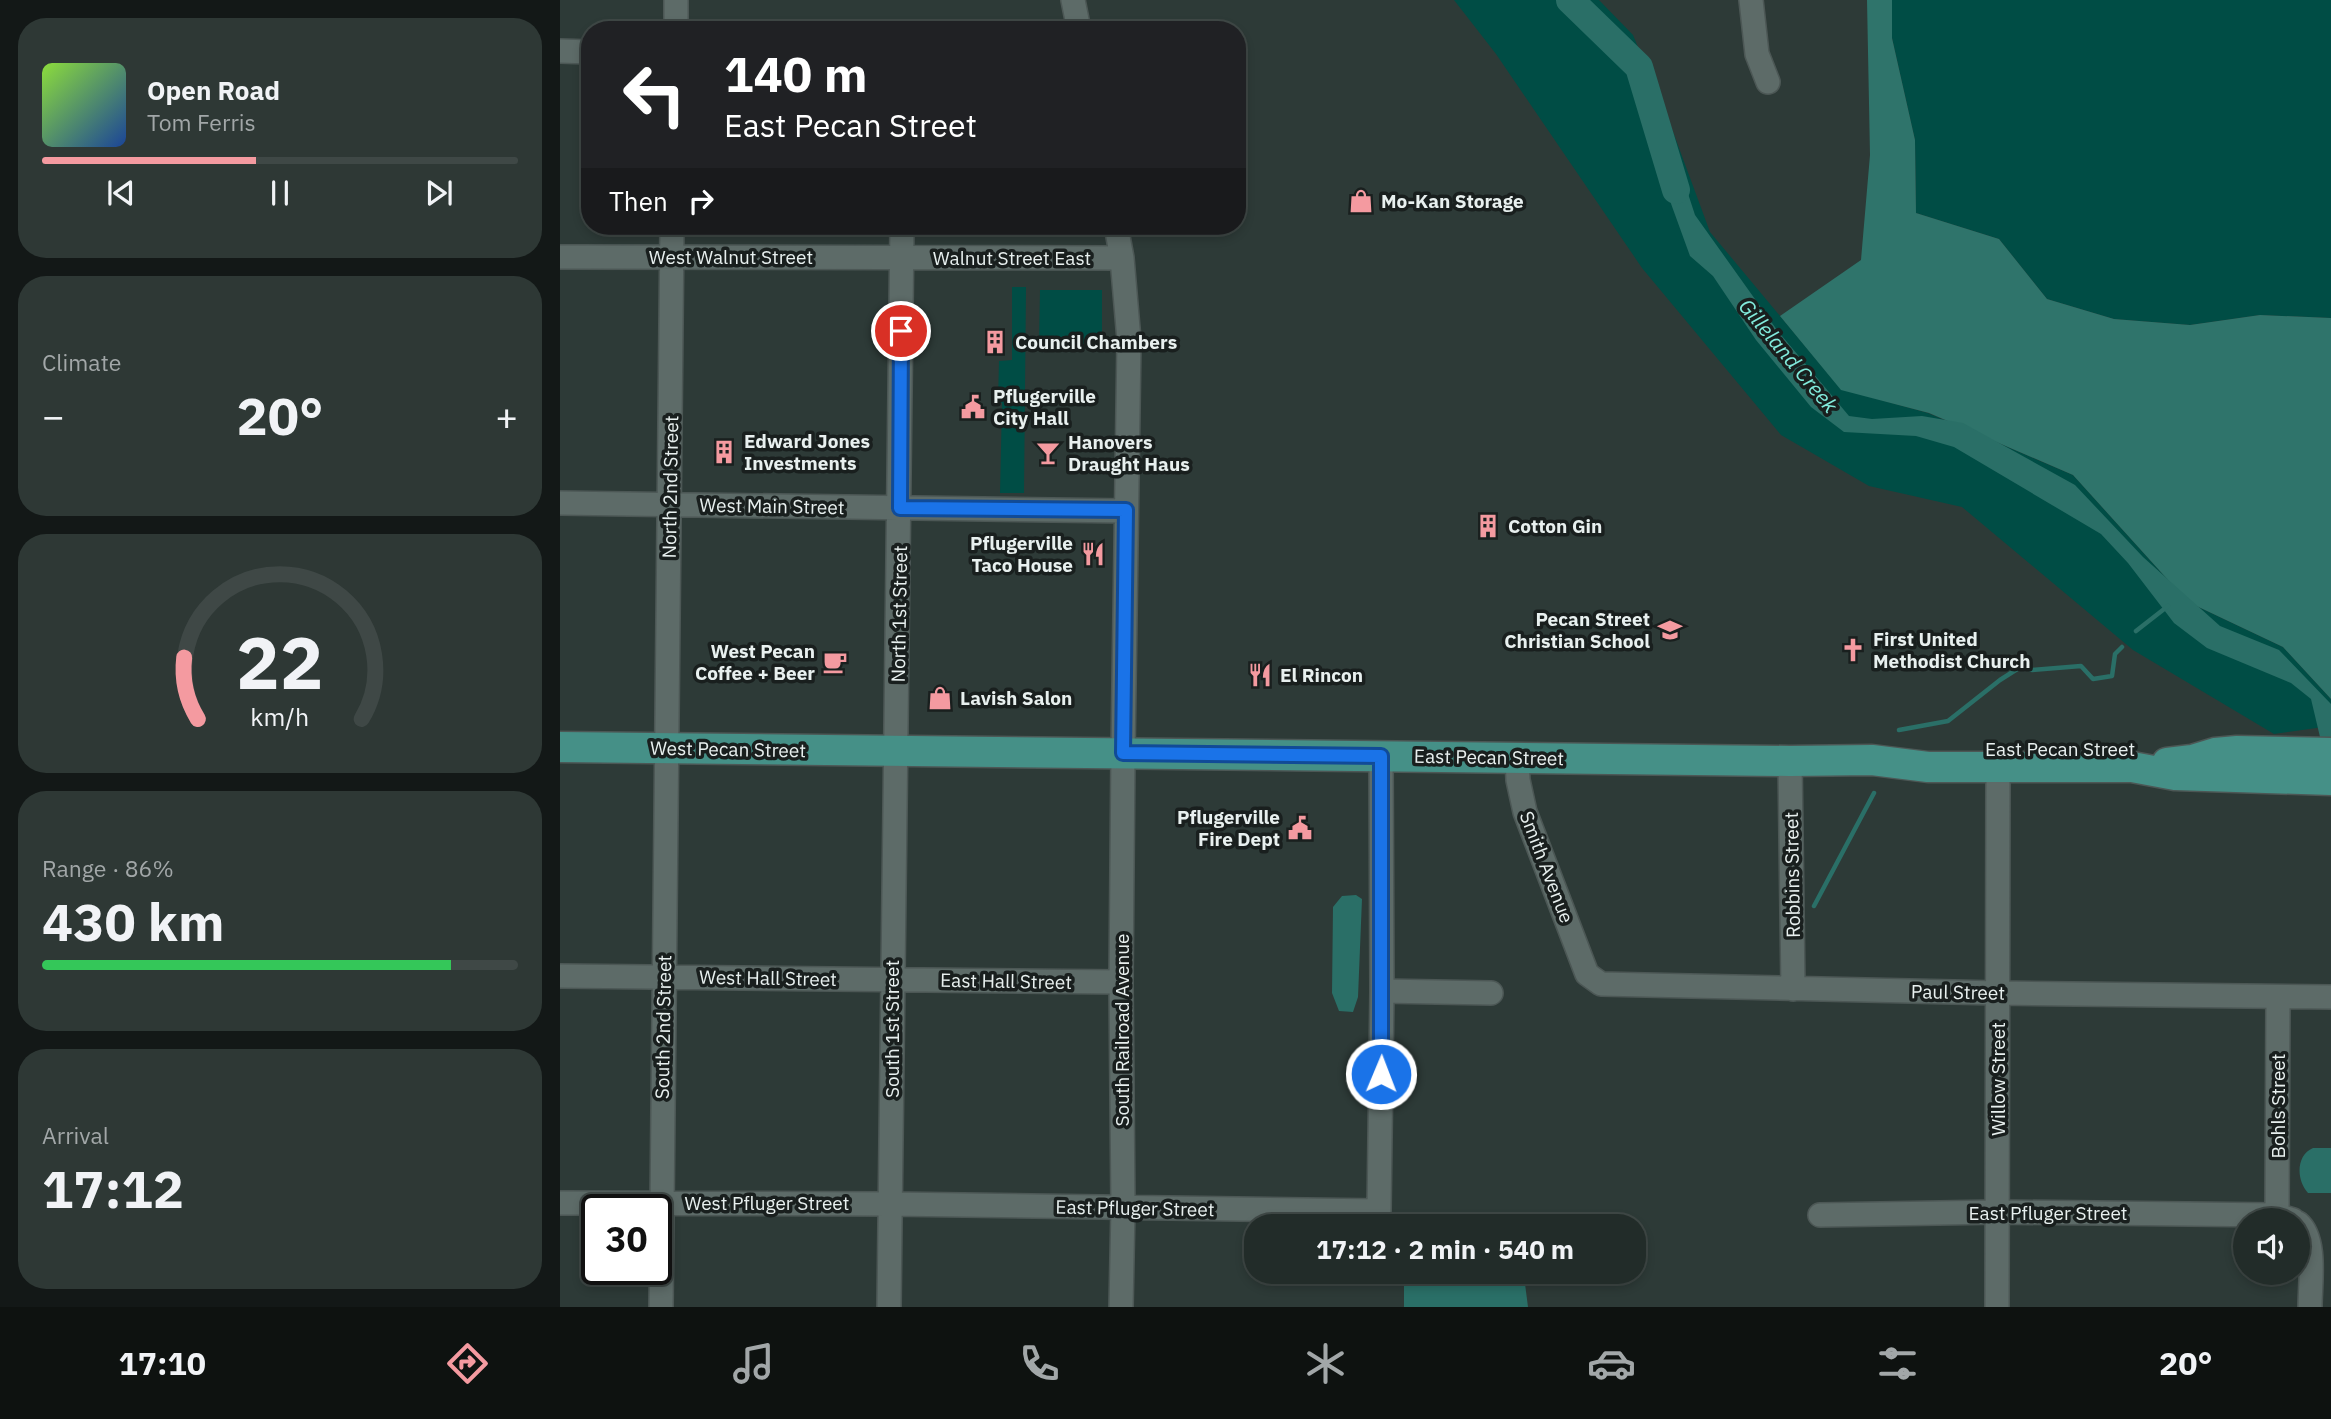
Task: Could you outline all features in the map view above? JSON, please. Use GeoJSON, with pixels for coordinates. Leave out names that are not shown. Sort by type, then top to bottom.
{"type":"FeatureCollection","features":[{"type":"Feature","properties":{"kind":"main road","name":"East Pecan Street"},"geometry":{"type":"LineString","coordinates":[[1872,760],[1901,752],[2016,746],[2134,747],[2192,760]]}},
{"type":"Feature","properties":{"kind":"main road","name":"West Pecan Street"},"geometry":{"type":"LineString","coordinates":[[560,747],[897,751]]}},
{"type":"Feature","properties":{"kind":"main road","name":"East Pecan Street"},"geometry":{"type":"LineString","coordinates":[[897,751],[1872,760],[1928,767],[2132,767],[2175,775],[2312,770]]}},
{"type":"Feature","properties":{"kind":"main road"},"geometry":{"type":"LineString","coordinates":[[2132,767],[2192,760],[2215,752],[2312,770],[2331,753]]}},
{"type":"Feature","properties":{"kind":"street"},"geometry":{"type":"LineString","coordinates":[[676,0],[676,21]]}},
{"type":"Feature","properties":{"kind":"street"},"geometry":{"type":"LineString","coordinates":[[1073,0],[1077,21]]}},
{"type":"Feature","properties":{"kind":"street"},"geometry":{"type":"LineString","coordinates":[[1751,0],[1757,54],[1768,82]]}},
{"type":"Feature","properties":{"kind":"street"},"geometry":{"type":"LineString","coordinates":[[560,51],[581,52]]}},
{"type":"Feature","properties":{"kind":"street","name":"North 2nd Street"},"geometry":{"type":"LineString","coordinates":[[665,748],[672,235]]}},
{"type":"Feature","properties":{"kind":"street","name":"North 1st Street"},"geometry":{"type":"LineString","coordinates":[[897,751],[902,235]]}},
{"type":"Feature","properties":{"kind":"street","name":"South Railroad Avenue"},"geometry":{"type":"LineString","coordinates":[[1118,235],[1129,340],[1121,982],[1121,1307]]}},
{"type":"Feature","properties":{"kind":"street","name":"West Walnut Street"},"geometry":{"type":"LineString","coordinates":[[560,257],[902,258]]}},
{"type":"Feature","properties":{"kind":"street","name":"Walnut Street East"},"geometry":{"type":"LineString","coordinates":[[902,258],[1122,258]]}},
{"type":"Feature","properties":{"kind":"street","name":"West Main Street"},"geometry":{"type":"LineString","coordinates":[[560,503],[1126,510]]}},
{"type":"Feature","properties":{"kind":"street","name":"South 2nd Street"},"geometry":{"type":"LineString","coordinates":[[662,1194],[665,748]]}},
{"type":"Feature","properties":{"kind":"street","name":"South 1st Street"},"geometry":{"type":"LineString","coordinates":[[889,1307],[897,751]]}},
{"type":"Feature","properties":{"kind":"street"},"geometry":{"type":"LineString","coordinates":[[1381,756],[1382,991],[1491,993]]}},
{"type":"Feature","properties":{"kind":"street","name":"Smith Avenue"},"geometry":{"type":"LineString","coordinates":[[1517,758],[1518,780],[1525,812],[1587,974]]}},
{"type":"Feature","properties":{"kind":"street","name":"Robbins Street"},"geometry":{"type":"LineString","coordinates":[[1790,761],[1793,989]]}},
{"type":"Feature","properties":{"kind":"street","name":"Willow Street"},"geometry":{"type":"LineString","coordinates":[[1997,1307],[1998,767]]}},
{"type":"Feature","properties":{"kind":"street","name":"Paul Street"},"geometry":{"type":"LineString","coordinates":[[1587,974],[1601,984],[2331,997]]}},
{"type":"Feature","properties":{"kind":"street","name":"West Hall Street"},"geometry":{"type":"LineString","coordinates":[[560,976],[892,979]]}},
{"type":"Feature","properties":{"kind":"street","name":"East Hall Street"},"geometry":{"type":"LineString","coordinates":[[892,979],[1121,982]]}},
{"type":"Feature","properties":{"kind":"street","name":"East Pfluger Street"},"geometry":{"type":"LineString","coordinates":[[891,1204],[1379,1212],[1382,991]]}},
{"type":"Feature","properties":{"kind":"street","name":"Bohls Street"},"geometry":{"type":"LineString","coordinates":[[2278,997],[2288,1208]]}},
{"type":"Feature","properties":{"kind":"street","name":"West Pfluger Street"},"geometry":{"type":"LineString","coordinates":[[560,1203],[581,1203]]}},
{"type":"Feature","properties":{"kind":"street","name":"West Pfluger Street"},"geometry":{"type":"LineString","coordinates":[[672,1203],[891,1204]]}},
{"type":"Feature","properties":{"kind":"street","name":"East Pfluger Street"},"geometry":{"type":"LineString","coordinates":[[1820,1215],[1998,1212],[2233,1218]]}},
{"type":"Feature","properties":{"kind":"street","name":"South 2nd Street"},"geometry":{"type":"LineString","coordinates":[[661,1285],[661,1307]]}},
{"type":"Feature","properties":{"kind":"street"},"geometry":{"type":"LineString","coordinates":[[2310,1285],[2310,1307]]}},
{"type":"Feature","properties":{"kind":"green space"},"geometry":{"type":"Polygon","coordinates":[[[1454,0],[1599,0],[1633,35],[1672,129],[1710,232],[1841,389],[1928,413],[2073,475],[2188,602],[2283,647],[2331,699],[2331,726],[2274,734],[2133,650],[1962,507],[1869,486],[1781,435],[1642,268],[1496,54],[1454,0]]]}},
{"type":"Feature","properties":{"kind":"green space"},"geometry":{"type":"Polygon","coordinates":[[[1892,0],[2331,0],[2331,318],[2260,315],[2190,325],[2114,319],[2047,299],[1999,239],[1916,213],[1915,140],[1892,38],[1892,0]]]}},
{"type":"Feature","properties":{"kind":"green space"},"geometry":{"type":"Polygon","coordinates":[[[1012,287],[1026,287],[1024,493],[1000,493],[1002,403],[998,402],[999,361],[1012,360],[1012,287]]]}},
{"type":"Feature","properties":{"kind":"green space"},"geometry":{"type":"Polygon","coordinates":[[[1040,290],[1102,290],[1102,345],[1039,345],[1040,290]]]}},
{"type":"Feature","properties":{"kind":"shaded area"},"geometry":{"type":"Polygon","coordinates":[[[1867,0],[1892,0],[1892,38],[1915,140],[1916,213],[1999,239],[2047,299],[2114,319],[2190,325],[2260,315],[2331,318],[2331,699],[2283,647],[2188,602],[2073,475],[1929,413],[1841,390],[1780,316],[1861,260],[1870,155],[1867,0]]]}},
{"type":"Feature","properties":{"kind":"water"},"geometry":{"type":"Polygon","coordinates":[[[1653,154],[1676,157],[1695,215],[1777,330],[1849,416],[1872,419],[1922,416],[1963,423],[2075,485],[2143,557],[2220,626],[2279,650],[2331,704],[2331,755],[2320,737],[2311,699],[2291,683],[2207,648],[2174,623],[2128,563],[2101,534],[1954,447],[1916,436],[1844,432],[1811,407],[1756,340],[1713,276],[1690,256],[1653,154]]]}},
{"type":"Feature","properties":{"kind":"water"},"geometry":{"type":"Polygon","coordinates":[[[1356,895],[1362,899],[1358,997],[1353,1012],[1339,1011],[1332,993],[1333,907],[1342,896],[1356,895]]]}},
{"type":"Feature","properties":{"kind":"water"},"geometry":{"type":"Polygon","coordinates":[[[2313,1148],[2331,1148],[2331,1193],[2308,1193],[2301,1181],[2303,1156],[2313,1148]]]}},
{"type":"Feature","properties":{"kind":"water"},"geometry":{"type":"Polygon","coordinates":[[[1404,1284],[1525,1284],[1528,1307],[1404,1307],[1404,1284]]]}},
{"type":"Feature","properties":{"kind":"waterway","name":"Gilleland Creek"},"geometry":{"type":"LineString","coordinates":[[1570,0],[1639,67],[1676,190]]}},
{"type":"Feature","properties":{"kind":"waterway"},"geometry":{"type":"LineString","coordinates":[[2136,631],[2168,606]]}},
{"type":"Feature","properties":{"kind":"waterway"},"geometry":{"type":"LineString","coordinates":[[1899,730],[1948,721],[2022,666],[2032,670],[2081,666],[2093,679],[2112,676],[2115,654],[2122,647]]}},
{"type":"Feature","properties":{"kind":"waterway"},"geometry":{"type":"LineString","coordinates":[[1814,906],[1874,793]]}},
{"type":"Feature","properties":{"kind":"place","name":"Mo-Kan Storage"},"geometry":{"type":"Point","coordinates":[1361,201]}},
{"type":"Feature","properties":{"kind":"place","name":"Council Chambers"},"geometry":{"type":"Point","coordinates":[995,342]}},
{"type":"Feature","properties":{"kind":"place","name":"Pflugerville City Hall"},"geometry":{"type":"Point","coordinates":[973,407]}},
{"type":"Feature","properties":{"kind":"place","name":"Edward Jones Investments"},"geometry":{"type":"Point","coordinates":[724,452]}},
{"type":"Feature","properties":{"kind":"place","name":"Hanovers Draught Haus"},"geometry":{"type":"Point","coordinates":[1048,453]}},
{"type":"Feature","properties":{"kind":"place","name":"Cotton Gin"},"geometry":{"type":"Point","coordinates":[1488,526]}},
{"type":"Feature","properties":{"kind":"place","name":"Pflugerville Taco House"},"geometry":{"type":"Point","coordinates":[1093,554]}},
{"type":"Feature","properties":{"kind":"place","name":"Pecan Street Christian School"},"geometry":{"type":"Point","coordinates":[1670,630]}},
{"type":"Feature","properties":{"kind":"place","name":"First United Methodist Church"},"geometry":{"type":"Point","coordinates":[1853,650]}},
{"type":"Feature","properties":{"kind":"place","name":"West Pecan Coffee + Beer"},"geometry":{"type":"Point","coordinates":[835,662]}},
{"type":"Feature","properties":{"kind":"place","name":"El Rincon"},"geometry":{"type":"Point","coordinates":[1260,675]}},
{"type":"Feature","properties":{"kind":"place","name":"Lavish Salon"},"geometry":{"type":"Point","coordinates":[940,698]}},
{"type":"Feature","properties":{"kind":"place","name":"Pflugerville Fire Dept"},"geometry":{"type":"Point","coordinates":[1300,828]}},
{"type":"Feature","properties":{"kind":"route"},"geometry":{"type":"LineString","coordinates":[[901,331],[900,508],[1126,510],[1123,753],[1381,756],[1381,1074]]}}]}
